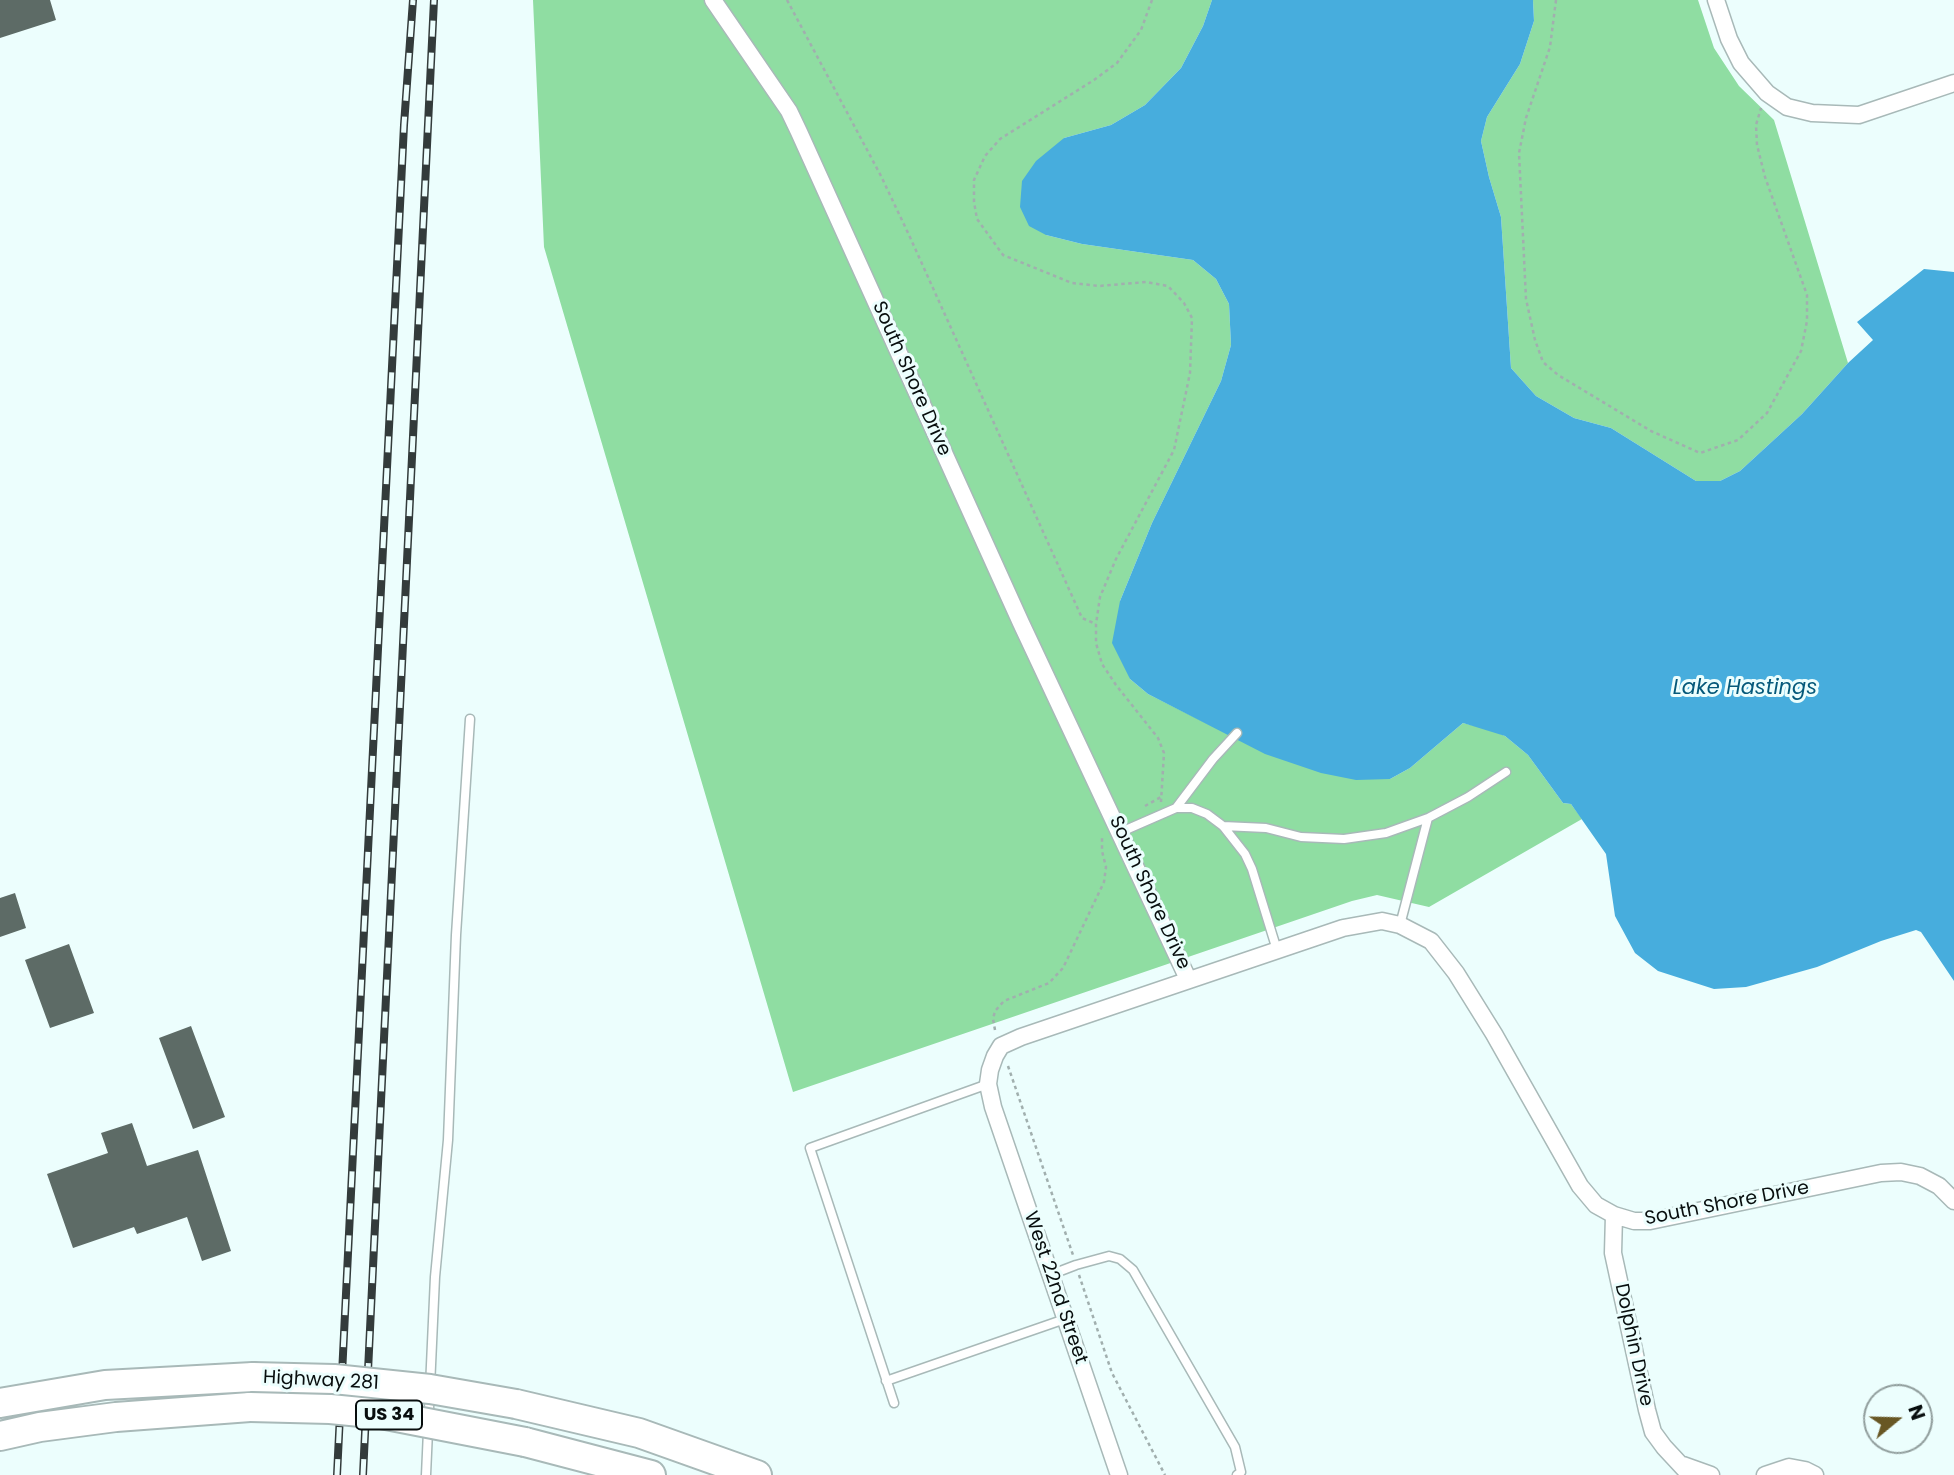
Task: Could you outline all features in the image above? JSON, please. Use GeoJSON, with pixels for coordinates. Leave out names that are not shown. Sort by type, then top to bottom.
{"type":"FeatureCollection","features":[{"type":"Feature","properties":{"kind":"highway","name":"Highway 281"},"geometry":{"type":"LineString","coordinates":[[0,1403],[106,1385],[253,1377],[334,1378],[430,1389],[516,1404],[639,1433],[757,1475]]}},
{"type":"Feature","properties":{"kind":"highway","name":"Highway 281"},"geometry":{"type":"LineString","coordinates":[[0,1436],[40,1427],[116,1417],[250,1407],[330,1409],[381,1414],[525,1442],[651,1475]]}},
{"type":"Feature","properties":{"kind":"street","name":"South Shore Drive"},"geometry":{"type":"LineString","coordinates":[[713,0],[789,111],[1016,610],[1188,979],[1366,922],[1382,921],[1400,925],[1431,941],[1456,973],[1494,1034],[1580,1186],[1596,1205],[1614,1215],[1650,1222],[1881,1173],[1901,1172],[1920,1175],[1939,1186],[1954,1201]]}},
{"type":"Feature","properties":{"kind":"street"},"geometry":{"type":"LineString","coordinates":[[1716,0],[1729,39],[1741,63],[1766,93],[1787,107],[1812,113],[1859,115],[1954,83]]}},
{"type":"Feature","properties":{"kind":"street"},"geometry":{"type":"LineString","coordinates":[[988,1084],[990,1070],[1001,1046],[1188,979]]}},
{"type":"Feature","properties":{"kind":"street","name":"West 22nd Street"},"geometry":{"type":"LineString","coordinates":[[988,1084],[1119,1475]]}},
{"type":"Feature","properties":{"kind":"street","name":"Dolphin Drive"},"geometry":{"type":"LineString","coordinates":[[1614,1215],[1613,1253],[1653,1432],[1685,1470],[1711,1475]]}},
{"type":"Feature","properties":{"kind":"street"},"geometry":{"type":"LineString","coordinates":[[1765,1475],[1789,1467],[1815,1475]]}},
{"type":"Feature","properties":{"kind":"lane"},"geometry":{"type":"LineString","coordinates":[[426,1475],[434,1291],[448,1140],[456,935],[470,719]]}},
{"type":"Feature","properties":{"kind":"lane"},"geometry":{"type":"LineString","coordinates":[[1175,808],[1237,733]]}},
{"type":"Feature","properties":{"kind":"lane"},"geometry":{"type":"LineString","coordinates":[[1223,826],[1266,828],[1300,837],[1344,839],[1386,834],[1428,818],[1468,797],[1506,772]]}},
{"type":"Feature","properties":{"kind":"lane"},"geometry":{"type":"LineString","coordinates":[[1119,828],[1175,808],[1192,808],[1207,814],[1223,826],[1245,854],[1252,869],[1277,950]]}},
{"type":"Feature","properties":{"kind":"lane"},"geometry":{"type":"LineString","coordinates":[[1400,925],[1428,818]]}},
{"type":"Feature","properties":{"kind":"lane"},"geometry":{"type":"LineString","coordinates":[[894,1403],[810,1148],[988,1084]]}},
{"type":"Feature","properties":{"kind":"lane"},"geometry":{"type":"LineString","coordinates":[[1050,1275],[1109,1256],[1121,1259],[1133,1270],[1235,1447],[1241,1472],[1237,1475]]}},
{"type":"Feature","properties":{"kind":"lane"},"geometry":{"type":"LineString","coordinates":[[886,1381],[1065,1319]]}},
{"type":"Feature","properties":{"kind":"path"},"geometry":{"type":"LineString","coordinates":[[787,0],[909,235],[1082,618],[1096,624]]}},
{"type":"Feature","properties":{"kind":"path"},"geometry":{"type":"LineString","coordinates":[[1152,0],[1141,30],[1117,63],[1000,139],[985,156],[974,180],[974,202],[977,219],[1003,255],[1072,283],[1099,286],[1146,282],[1168,286],[1184,303],[1192,318],[1190,373],[1174,450],[1116,559],[1100,597],[1096,624],[1096,643],[1102,664],[1158,738],[1164,753],[1161,813]]}},
{"type":"Feature","properties":{"kind":"path"},"geometry":{"type":"LineString","coordinates":[[1556,0],[1550,47],[1526,118],[1520,153],[1526,299],[1535,340],[1543,362],[1558,375],[1651,431],[1700,453],[1738,440],[1768,413],[1801,351],[1807,321],[1807,295],[1765,177],[1757,145],[1756,125],[1766,93]]}},
{"type":"Feature","properties":{"kind":"path"},"geometry":{"type":"LineString","coordinates":[[1161,797],[1119,828],[1103,832],[1101,839],[1104,881],[1063,968],[1049,983],[1004,1001],[995,1011],[993,1019],[1112,1373],[1165,1475]]}},
{"type":"Feature","properties":{"kind":"green space"},"geometry":{"type":"Polygon","coordinates":[[[533,0],[1212,0],[1203,26],[1181,68],[1145,105],[1111,125],[1064,138],[1046,235],[1082,244],[1193,260],[1216,279],[1229,304],[1231,345],[1221,381],[1152,523],[1120,601],[1130,679],[1148,694],[1230,735],[1390,779],[1410,768],[1463,723],[1491,730],[1505,736],[1528,755],[1563,803],[1571,804],[1582,819],[1429,907],[1377,895],[1352,901],[793,1092],[544,247],[533,0]]]}},
{"type":"Feature","properties":{"kind":"green space"},"geometry":{"type":"Polygon","coordinates":[[[1533,0],[1698,0],[1714,48],[1739,86],[1774,120],[1848,363],[1802,414],[1740,471],[1720,481],[1696,481],[1611,428],[1574,418],[1536,396],[1511,368],[1501,217],[1481,141],[1487,117],[1520,64],[1534,21],[1533,0]]]}},
{"type":"Feature","properties":{"kind":"water","name":"Lake Hastings"},"geometry":{"type":"Polygon","coordinates":[[[1212,0],[1533,0],[1534,21],[1520,64],[1487,117],[1481,141],[1501,217],[1511,368],[1536,396],[1574,418],[1611,428],[1696,481],[1720,481],[1740,471],[1802,414],[1848,363],[1873,340],[1857,322],[1924,269],[1954,272],[1954,981],[1921,932],[1916,930],[1817,967],[1746,987],[1714,989],[1658,971],[1635,953],[1615,916],[1606,854],[1571,804],[1563,803],[1528,755],[1505,736],[1463,723],[1410,768],[1390,779],[1356,780],[1321,773],[1265,754],[1148,694],[1130,679],[1112,643],[1120,601],[1152,523],[1221,381],[1231,345],[1229,304],[1216,279],[1193,260],[1082,244],[1046,235],[1029,226],[1020,207],[1022,181],[1036,161],[1064,138],[1111,125],[1145,105],[1181,68],[1203,26],[1212,0]]]}},
{"type":"Feature","properties":{"kind":"building"},"geometry":{"type":"Polygon","coordinates":[[[0,0],[50,0],[56,20],[0,38],[0,0]]]}},
{"type":"Feature","properties":{"kind":"building"},"geometry":{"type":"Polygon","coordinates":[[[15,893],[26,928],[0,937],[0,898],[15,893]]]}},
{"type":"Feature","properties":{"kind":"building"},"geometry":{"type":"Polygon","coordinates":[[[69,944],[94,1013],[50,1028],[25,960],[69,944]]]}},
{"type":"Feature","properties":{"kind":"building"},"geometry":{"type":"Polygon","coordinates":[[[191,1026],[225,1117],[193,1129],[159,1038],[191,1026]]]}},
{"type":"Feature","properties":{"kind":"building"},"geometry":{"type":"Polygon","coordinates":[[[132,1123],[147,1166],[198,1150],[231,1251],[202,1261],[187,1217],[137,1234],[134,1227],[73,1248],[47,1174],[108,1153],[101,1133],[132,1123]]]}},
{"type":"Feature","properties":{"kind":"railway"},"geometry":{"type":"LineString","coordinates":[[337,1475],[404,125],[413,0]]}},
{"type":"Feature","properties":{"kind":"railway"},"geometry":{"type":"LineString","coordinates":[[363,1475],[434,0]]}}]}
